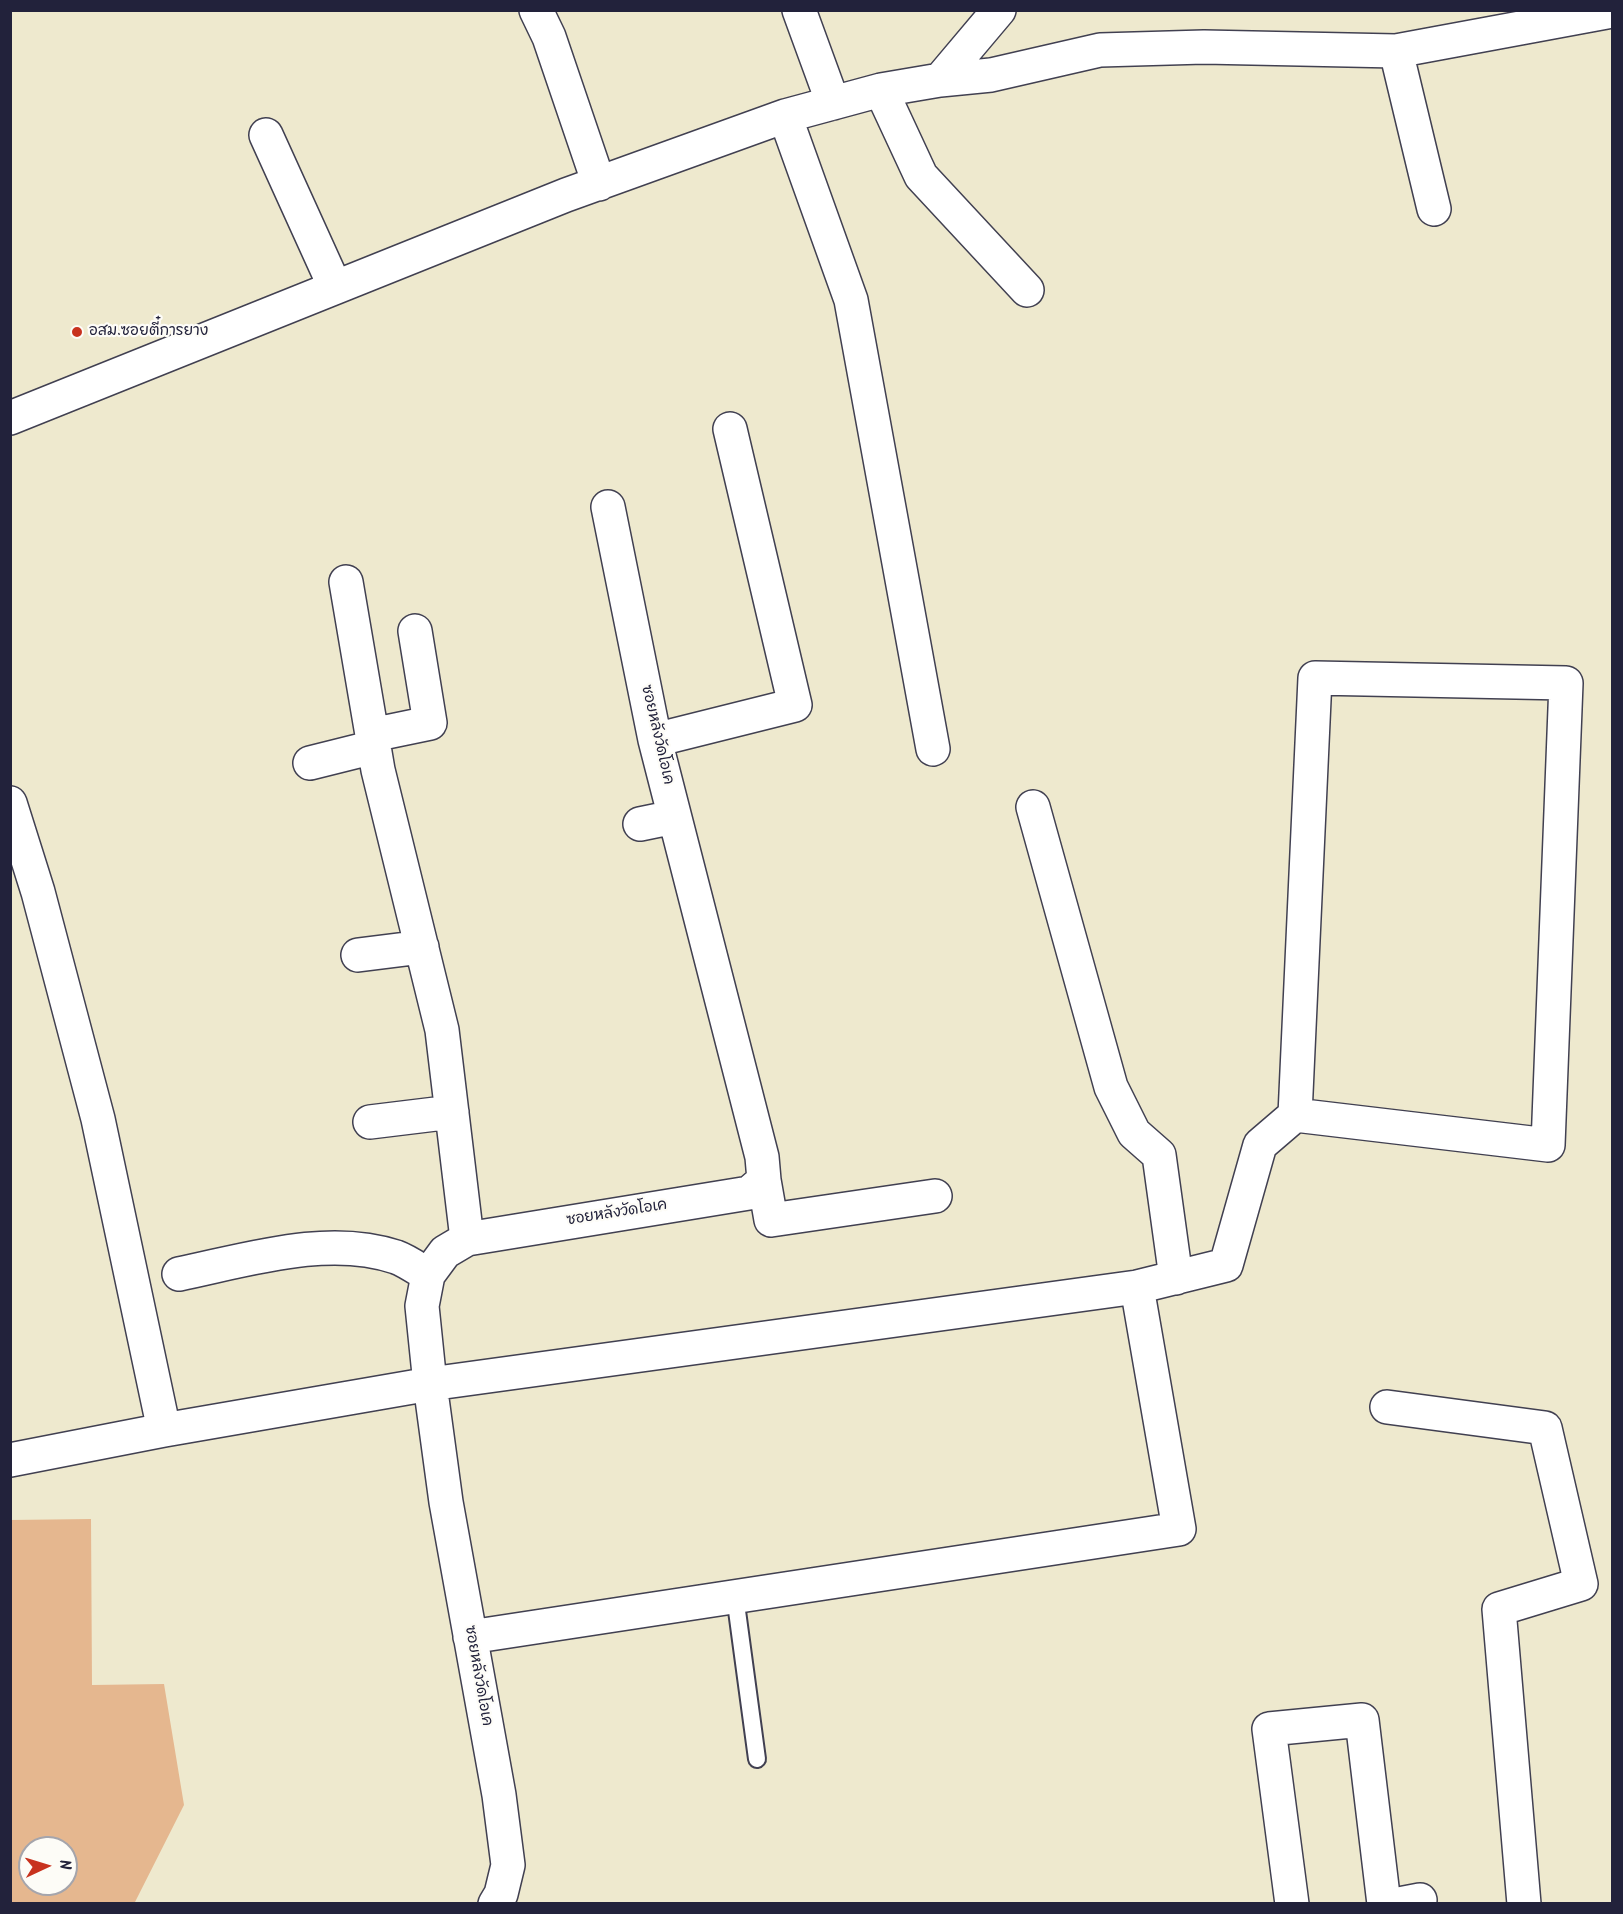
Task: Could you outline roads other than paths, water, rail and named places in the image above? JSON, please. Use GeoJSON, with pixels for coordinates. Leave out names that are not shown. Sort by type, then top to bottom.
{"type":"FeatureCollection","features":[{"type":"Feature","properties":{"kind":"street"},"geometry":{"type":"LineString","coordinates":[[536,10],[549,37],[599,184]]}},
{"type":"Feature","properties":{"kind":"street"},"geometry":{"type":"LineString","coordinates":[[799,10],[834,103]]}},
{"type":"Feature","properties":{"kind":"street"},"geometry":{"type":"LineString","coordinates":[[940,80],[999,10]]}},
{"type":"Feature","properties":{"kind":"street"},"geometry":{"type":"LineString","coordinates":[[10,418],[599,184],[785,116],[880,90],[940,80],[991,75],[1100,50],[1204,47],[1396,51],[1612,12]]}},
{"type":"Feature","properties":{"kind":"street"},"geometry":{"type":"LineString","coordinates":[[1396,51],[1434,210]]}},
{"type":"Feature","properties":{"kind":"street"},"geometry":{"type":"LineString","coordinates":[[880,90],[921,176],[1027,290]]}},
{"type":"Feature","properties":{"kind":"street"},"geometry":{"type":"LineString","coordinates":[[785,116],[851,300],[933,749]]}},
{"type":"Feature","properties":{"kind":"street"},"geometry":{"type":"LineString","coordinates":[[266,135],[335,287]]}},
{"type":"Feature","properties":{"kind":"street"},"geometry":{"type":"LineString","coordinates":[[656,740],[795,705],[730,429]]}},
{"type":"Feature","properties":{"kind":"street","name":"ซอยหลังวัดโอเค"},"geometry":{"type":"LineString","coordinates":[[495,1904],[501,1894],[508,1864],[499,1795],[446,1502],[430,1384],[422,1306],[429,1275],[445,1252],[466,1239],[749,1193],[764,1180],[762,1157],[656,740],[609,507]]}},
{"type":"Feature","properties":{"kind":"street"},"geometry":{"type":"LineString","coordinates":[[346,582],[373,741],[442,1030],[466,1239]]}},
{"type":"Feature","properties":{"kind":"street"},"geometry":{"type":"LineString","coordinates":[[310,763],[430,723],[416,631]]}},
{"type":"Feature","properties":{"kind":"street"},"geometry":{"type":"LineString","coordinates":[[10,1460],[164,1430],[430,1384],[1137,1287],[1226,1265],[1260,1145],[1295,1115],[1315,678],[1566,682],[1548,1145],[1295,1115]]}},
{"type":"Feature","properties":{"kind":"street"},"geometry":{"type":"LineString","coordinates":[[10,803],[38,892],[98,1119],[164,1430]]}},
{"type":"Feature","properties":{"kind":"street"},"geometry":{"type":"LineString","coordinates":[[1033,807],[1111,1087],[1134,1132],[1158,1155],[1176,1278]]}},
{"type":"Feature","properties":{"kind":"street"},"geometry":{"type":"LineString","coordinates":[[640,824],[674,817]]}},
{"type":"Feature","properties":{"kind":"street"},"geometry":{"type":"LineString","coordinates":[[358,956],[422,947]]}},
{"type":"Feature","properties":{"kind":"street"},"geometry":{"type":"LineString","coordinates":[[370,1122],[452,1112]]}},
{"type":"Feature","properties":{"kind":"street"},"geometry":{"type":"LineString","coordinates":[[764,1180],[771,1220],[935,1196]]}},
{"type":"Feature","properties":{"kind":"street"},"geometry":{"type":"LineString","coordinates":[[179,1274],[290,1251],[356,1248],[397,1257],[429,1275]]}},
{"type":"Feature","properties":{"kind":"street"},"geometry":{"type":"LineString","coordinates":[[470,1636],[1179,1529],[1137,1287]]}},
{"type":"Feature","properties":{"kind":"street"},"geometry":{"type":"LineString","coordinates":[[1387,1407],[1545,1428],[1581,1584],[1499,1609],[1524,1904]]}},
{"type":"Feature","properties":{"kind":"street"},"geometry":{"type":"LineString","coordinates":[[1292,1904],[1269,1729],[1362,1720],[1384,1904]]}},
{"type":"Feature","properties":{"kind":"lane"},"geometry":{"type":"LineString","coordinates":[[735,1596],[757,1759]]}},
{"type":"Feature","properties":{"kind":"place","name":"อสม.ซอยตี๋การยาง"},"geometry":{"type":"Point","coordinates":[77,332]}}]}
